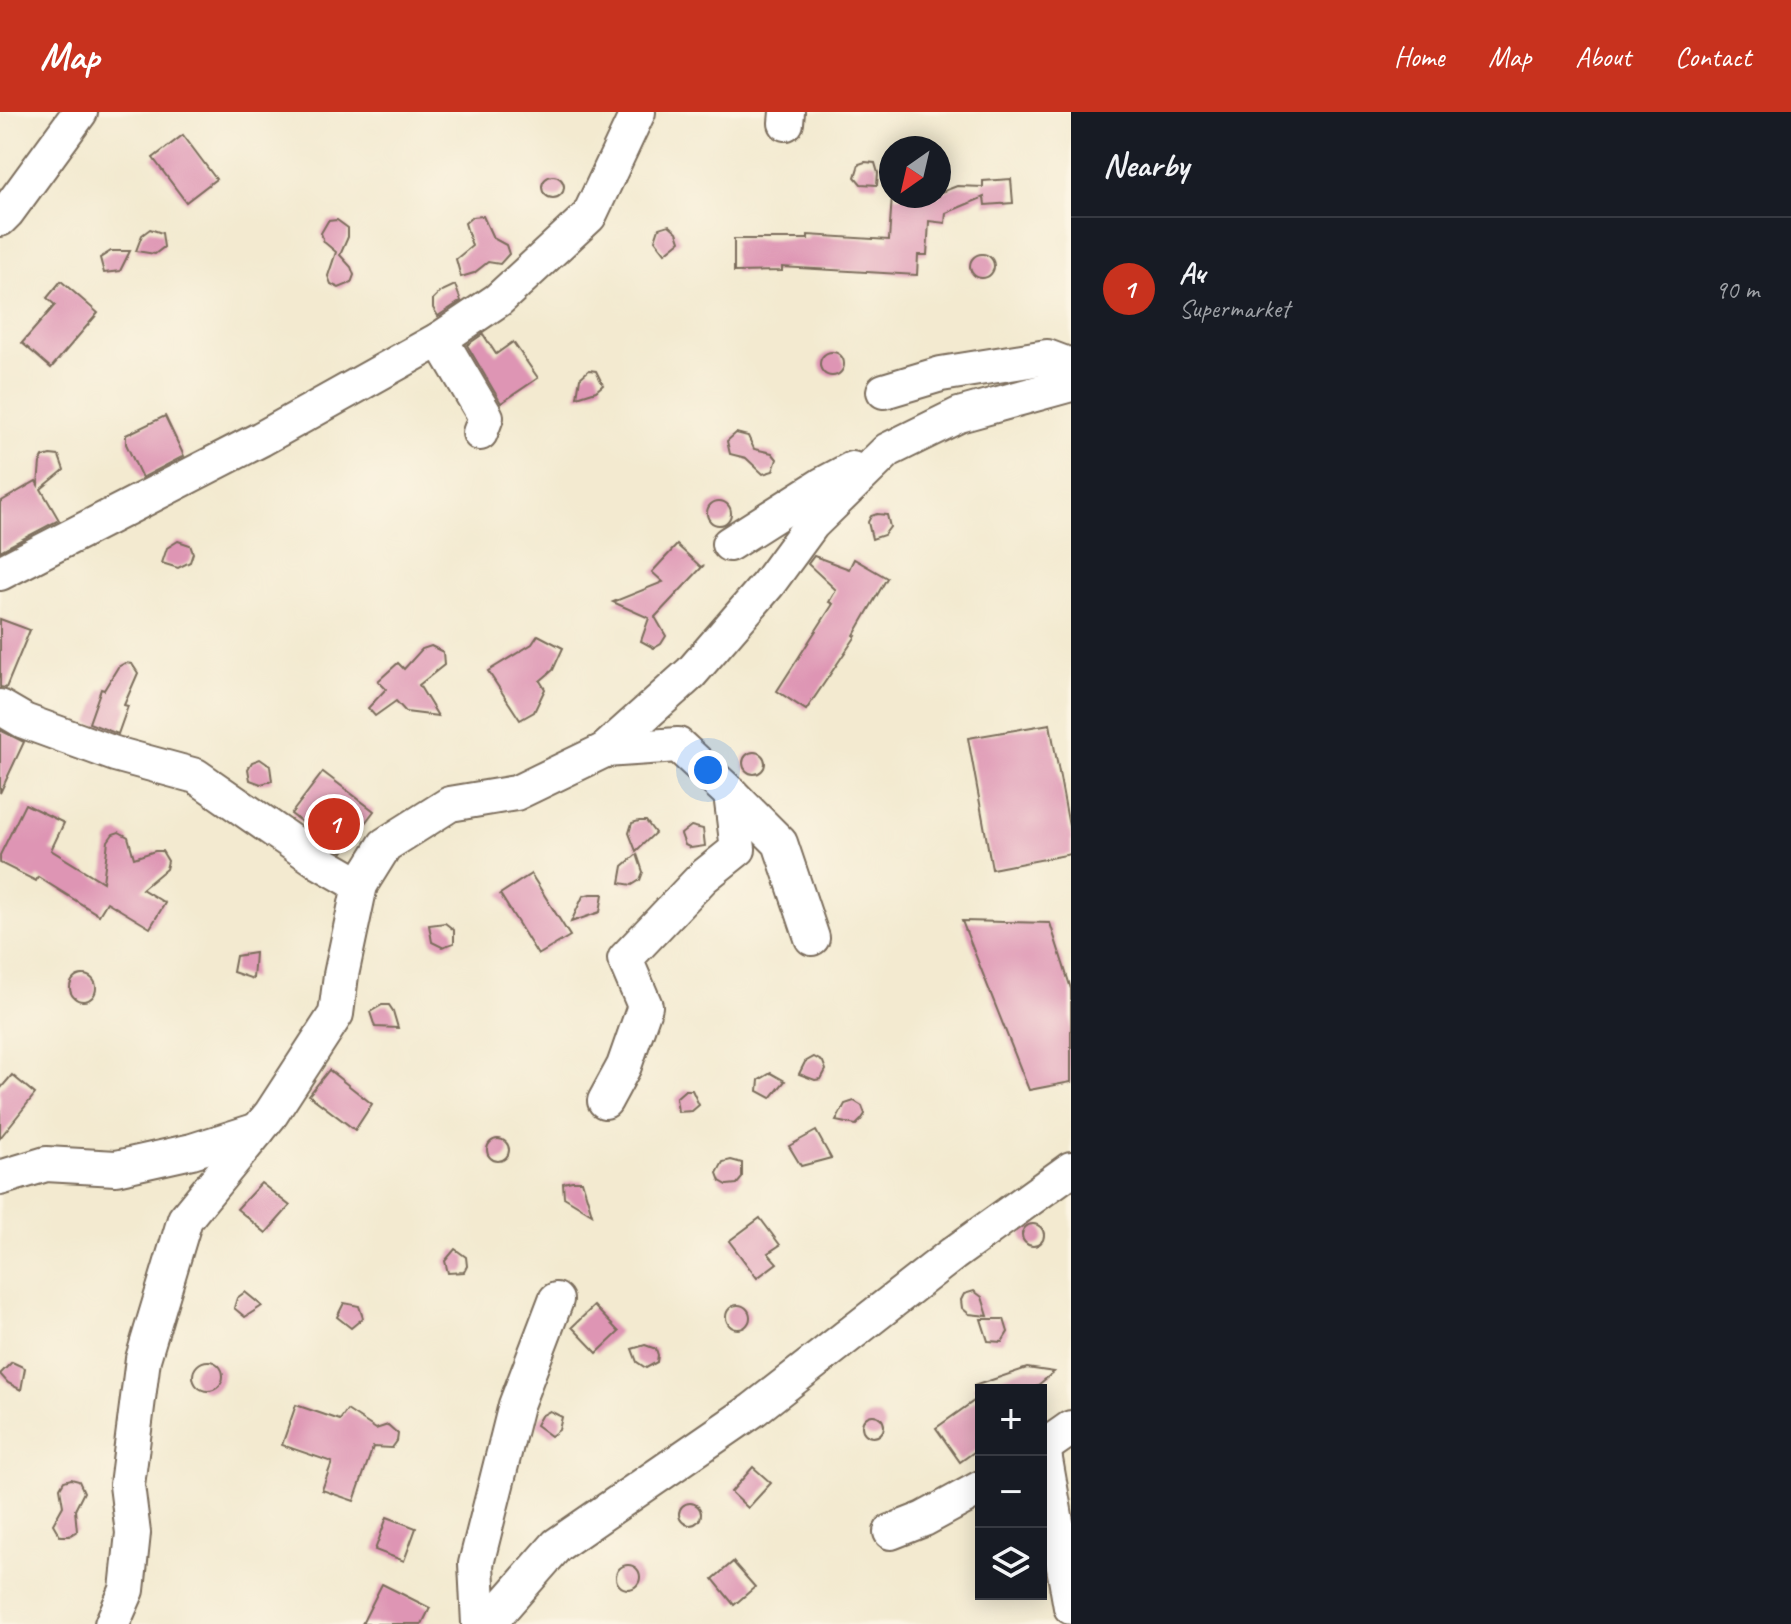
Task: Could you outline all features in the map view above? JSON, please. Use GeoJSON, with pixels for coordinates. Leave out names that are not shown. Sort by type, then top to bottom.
{"type":"FeatureCollection","features":[{"type":"Feature","properties":{"kind":"street"},"geometry":{"type":"LineString","coordinates":[[0,219],[80,112]]}},
{"type":"Feature","properties":{"kind":"street"},"geometry":{"type":"LineString","coordinates":[[0,573],[261,439],[440,339],[498,300],[589,216],[638,112]]}},
{"type":"Feature","properties":{"kind":"street"},"geometry":{"type":"LineString","coordinates":[[440,339],[486,417],[480,433]]}},
{"type":"Feature","properties":{"kind":"street"},"geometry":{"type":"LineString","coordinates":[[884,391],[941,374],[1047,357],[1071,366]]}},
{"type":"Feature","properties":{"kind":"street"},"geometry":{"type":"LineString","coordinates":[[729,544],[822,485],[959,415],[1071,384]]}},
{"type":"Feature","properties":{"kind":"street"},"geometry":{"type":"LineString","coordinates":[[112,1624],[127,1590],[133,1533],[127,1485],[143,1359],[185,1219],[258,1130],[336,1014],[360,885],[385,845],[450,804],[516,793],[605,750],[691,673],[768,584],[812,524],[888,450]]}},
{"type":"Feature","properties":{"kind":"street"},"geometry":{"type":"LineString","coordinates":[[0,707],[24,721],[115,754],[196,776],[320,862],[360,885]]}},
{"type":"Feature","properties":{"kind":"street"},"geometry":{"type":"LineString","coordinates":[[605,750],[678,745],[780,843],[812,938]]}},
{"type":"Feature","properties":{"kind":"street"},"geometry":{"type":"LineString","coordinates":[[605,1101],[624,1066],[645,1006],[625,959],[703,877],[738,849],[731,794]]}},
{"type":"Feature","properties":{"kind":"street"},"geometry":{"type":"LineString","coordinates":[[0,1178],[46,1164],[116,1168],[192,1151],[258,1130]]}},
{"type":"Feature","properties":{"kind":"street"},"geometry":{"type":"LineString","coordinates":[[488,1624],[557,1545],[753,1410],[953,1254],[1071,1169]]}},
{"type":"Feature","properties":{"kind":"street"},"geometry":{"type":"LineString","coordinates":[[479,1624],[476,1564],[516,1405],[556,1300]]}},
{"type":"Feature","properties":{"kind":"street"},"geometry":{"type":"LineString","coordinates":[[1047,1445],[1071,1428]]}},
{"type":"Feature","properties":{"kind":"street"},"geometry":{"type":"LineString","coordinates":[[1043,1456],[1071,1607]]}},
{"type":"Feature","properties":{"kind":"street"},"geometry":{"type":"LineString","coordinates":[[891,1532],[924,1519],[975,1491]]}},
{"type":"Feature","properties":{"kind":"building"},"geometry":{"type":"Polygon","coordinates":[[[183,135],[216,179],[186,202],[153,158],[183,135]]]}},
{"type":"Feature","properties":{"kind":"building"},"geometry":{"type":"Polygon","coordinates":[[[875,163],[877,185],[861,184],[855,177],[859,164],[875,163]]]}},
{"type":"Feature","properties":{"kind":"building"},"geometry":{"type":"Polygon","coordinates":[[[553,176],[561,179],[564,187],[561,195],[553,198],[545,195],[542,187],[545,179],[553,176]]]}},
{"type":"Feature","properties":{"kind":"building"},"geometry":{"type":"Polygon","coordinates":[[[1011,179],[1013,203],[985,205],[984,197],[946,213],[945,223],[929,221],[927,255],[918,255],[917,275],[782,267],[782,271],[734,272],[734,239],[808,239],[808,235],[889,240],[891,208],[951,208],[951,188],[983,187],[983,181],[1011,179]]]}},
{"type":"Feature","properties":{"kind":"building"},"geometry":{"type":"Polygon","coordinates":[[[483,216],[493,238],[506,245],[509,254],[500,264],[488,262],[474,273],[461,277],[456,259],[472,246],[465,223],[472,217],[483,216]]]}},
{"type":"Feature","properties":{"kind":"building"},"geometry":{"type":"Polygon","coordinates":[[[337,220],[348,228],[348,237],[340,255],[354,275],[351,283],[339,288],[331,284],[328,276],[336,252],[324,242],[321,233],[328,221],[337,220]]]}},
{"type":"Feature","properties":{"kind":"building"},"geometry":{"type":"Polygon","coordinates":[[[669,225],[677,232],[680,241],[665,253],[655,240],[659,228],[669,225]]]}},
{"type":"Feature","properties":{"kind":"building"},"geometry":{"type":"Polygon","coordinates":[[[150,229],[162,233],[164,247],[155,254],[136,251],[142,235],[150,229]]]}},
{"type":"Feature","properties":{"kind":"building"},"geometry":{"type":"Polygon","coordinates":[[[111,251],[130,251],[120,271],[104,273],[100,258],[111,251]]]}},
{"type":"Feature","properties":{"kind":"building"},"geometry":{"type":"Polygon","coordinates":[[[982,254],[990,258],[994,266],[990,274],[982,278],[974,274],[970,266],[974,258],[982,254]]]}},
{"type":"Feature","properties":{"kind":"building"},"geometry":{"type":"Polygon","coordinates":[[[61,281],[98,313],[51,368],[22,343],[55,305],[47,298],[61,281]]]}},
{"type":"Feature","properties":{"kind":"building"},"geometry":{"type":"Polygon","coordinates":[[[455,285],[461,301],[438,316],[433,308],[433,299],[455,285]]]}},
{"type":"Feature","properties":{"kind":"building"},"geometry":{"type":"Polygon","coordinates":[[[483,334],[496,354],[513,342],[538,378],[501,403],[467,345],[483,334]]]}},
{"type":"Feature","properties":{"kind":"building"},"geometry":{"type":"Polygon","coordinates":[[[832,352],[840,356],[844,364],[840,372],[832,376],[824,372],[820,364],[824,356],[832,352]]]}},
{"type":"Feature","properties":{"kind":"building"},"geometry":{"type":"Polygon","coordinates":[[[589,370],[596,371],[603,385],[596,391],[577,397],[580,378],[589,370]]]}},
{"type":"Feature","properties":{"kind":"building"},"geometry":{"type":"Polygon","coordinates":[[[165,416],[184,456],[142,478],[126,444],[126,435],[165,416]]]}},
{"type":"Feature","properties":{"kind":"building"},"geometry":{"type":"Polygon","coordinates":[[[736,433],[748,436],[754,449],[772,453],[777,459],[773,471],[763,474],[746,458],[730,454],[727,441],[736,433]]]}},
{"type":"Feature","properties":{"kind":"building"},"geometry":{"type":"Polygon","coordinates":[[[59,456],[64,470],[41,489],[59,520],[0,551],[0,502],[36,481],[38,485],[40,463],[43,457],[59,456]]]}},
{"type":"Feature","properties":{"kind":"building"},"geometry":{"type":"Polygon","coordinates":[[[719,501],[728,504],[731,513],[728,522],[719,525],[710,522],[707,513],[710,504],[719,501]]]}},
{"type":"Feature","properties":{"kind":"building"},"geometry":{"type":"Polygon","coordinates":[[[887,515],[890,527],[884,535],[872,539],[868,522],[871,516],[887,515]]]}},
{"type":"Feature","properties":{"kind":"building"},"geometry":{"type":"Polygon","coordinates":[[[178,541],[190,545],[193,553],[190,562],[178,568],[162,563],[167,548],[178,541]]]}},
{"type":"Feature","properties":{"kind":"building"},"geometry":{"type":"Polygon","coordinates":[[[677,545],[701,567],[704,565],[655,617],[666,636],[654,648],[641,641],[649,618],[613,602],[663,582],[652,572],[677,545]]]}},
{"type":"Feature","properties":{"kind":"building"},"geometry":{"type":"Polygon","coordinates":[[[814,556],[849,569],[854,559],[887,578],[856,636],[806,710],[777,691],[833,604],[829,602],[836,590],[808,564],[814,556]]]}},
{"type":"Feature","properties":{"kind":"building"},"geometry":{"type":"Polygon","coordinates":[[[0,619],[30,630],[6,688],[0,687],[0,619]]]}},
{"type":"Feature","properties":{"kind":"building"},"geometry":{"type":"Polygon","coordinates":[[[538,635],[563,648],[553,670],[540,681],[545,689],[534,712],[520,720],[488,671],[532,644],[538,635]]]}},
{"type":"Feature","properties":{"kind":"building"},"geometry":{"type":"Polygon","coordinates":[[[431,646],[443,652],[444,665],[419,685],[438,716],[406,712],[396,701],[375,716],[368,708],[386,689],[378,681],[398,663],[404,669],[422,649],[431,646]]]}},
{"type":"Feature","properties":{"kind":"building"},"geometry":{"type":"Polygon","coordinates":[[[125,663],[132,664],[138,673],[124,705],[128,706],[118,734],[89,723],[101,689],[104,690],[118,667],[125,663]]]}},
{"type":"Feature","properties":{"kind":"building"},"geometry":{"type":"Polygon","coordinates":[[[1050,724],[1071,837],[1071,854],[992,869],[968,738],[1050,724]]]}},
{"type":"Feature","properties":{"kind":"building"},"geometry":{"type":"Polygon","coordinates":[[[0,730],[24,742],[0,793],[0,730]]]}},
{"type":"Feature","properties":{"kind":"building"},"geometry":{"type":"Polygon","coordinates":[[[754,752],[762,755],[765,763],[762,771],[754,774],[746,771],[743,763],[746,755],[754,752]]]}},
{"type":"Feature","properties":{"kind":"building"},"geometry":{"type":"Polygon","coordinates":[[[260,759],[270,766],[272,781],[261,784],[250,780],[248,769],[252,762],[260,759]]]}},
{"type":"Feature","properties":{"kind":"building"},"geometry":{"type":"Polygon","coordinates":[[[323,772],[374,811],[343,852],[291,814],[323,772]]]}},
{"type":"Feature","properties":{"kind":"building"},"geometry":{"type":"Polygon","coordinates":[[[25,804],[64,823],[51,850],[103,882],[108,841],[113,834],[119,832],[128,837],[134,858],[162,851],[168,861],[166,869],[142,889],[165,903],[150,928],[107,902],[99,915],[38,877],[36,881],[0,863],[0,855],[25,804]]]}},
{"type":"Feature","properties":{"kind":"building"},"geometry":{"type":"Polygon","coordinates":[[[646,821],[655,833],[636,851],[629,833],[632,823],[646,821]]]}},
{"type":"Feature","properties":{"kind":"building"},"geometry":{"type":"Polygon","coordinates":[[[691,826],[703,829],[705,846],[691,848],[685,845],[681,834],[691,826]]]}},
{"type":"Feature","properties":{"kind":"building"},"geometry":{"type":"Polygon","coordinates":[[[637,854],[643,872],[640,880],[632,885],[620,883],[623,866],[637,854]]]}},
{"type":"Feature","properties":{"kind":"building"},"geometry":{"type":"Polygon","coordinates":[[[531,874],[570,936],[538,955],[500,894],[531,874]]]}},
{"type":"Feature","properties":{"kind":"building"},"geometry":{"type":"Polygon","coordinates":[[[603,894],[600,912],[571,922],[583,896],[603,894]]]}},
{"type":"Feature","properties":{"kind":"building"},"geometry":{"type":"Polygon","coordinates":[[[962,921],[1050,923],[1071,989],[1071,1082],[1029,1090],[962,921]]]}},
{"type":"Feature","properties":{"kind":"building"},"geometry":{"type":"Polygon","coordinates":[[[445,923],[454,930],[454,943],[442,947],[432,942],[429,925],[445,923]]]}},
{"type":"Feature","properties":{"kind":"building"},"geometry":{"type":"Polygon","coordinates":[[[255,953],[253,979],[233,972],[236,956],[255,953]]]}},
{"type":"Feature","properties":{"kind":"building"},"geometry":{"type":"Polygon","coordinates":[[[83,975],[92,979],[96,988],[92,997],[83,1001],[74,997],[70,988],[74,979],[83,975]]]}},
{"type":"Feature","properties":{"kind":"building"},"geometry":{"type":"Polygon","coordinates":[[[382,1005],[389,1005],[398,1028],[375,1027],[370,1012],[382,1005]]]}},
{"type":"Feature","properties":{"kind":"building"},"geometry":{"type":"Polygon","coordinates":[[[814,1057],[823,1062],[826,1070],[821,1079],[799,1074],[805,1062],[814,1057]]]}},
{"type":"Feature","properties":{"kind":"building"},"geometry":{"type":"Polygon","coordinates":[[[329,1070],[372,1104],[355,1130],[309,1095],[329,1070]]]}},
{"type":"Feature","properties":{"kind":"building"},"geometry":{"type":"Polygon","coordinates":[[[771,1073],[785,1081],[771,1098],[758,1091],[759,1080],[771,1073]]]}},
{"type":"Feature","properties":{"kind":"building"},"geometry":{"type":"Polygon","coordinates":[[[12,1075],[35,1094],[0,1138],[0,1089],[12,1075]]]}},
{"type":"Feature","properties":{"kind":"building"},"geometry":{"type":"Polygon","coordinates":[[[685,1090],[692,1090],[699,1105],[692,1111],[678,1112],[676,1098],[685,1090]]]}},
{"type":"Feature","properties":{"kind":"building"},"geometry":{"type":"Polygon","coordinates":[[[854,1101],[862,1106],[865,1114],[861,1120],[856,1125],[836,1121],[845,1104],[854,1101]]]}},
{"type":"Feature","properties":{"kind":"building"},"geometry":{"type":"Polygon","coordinates":[[[816,1131],[831,1158],[801,1166],[789,1146],[816,1131]]]}},
{"type":"Feature","properties":{"kind":"building"},"geometry":{"type":"Polygon","coordinates":[[[494,1139],[502,1139],[509,1150],[502,1161],[494,1161],[487,1154],[487,1146],[494,1139]]]}},
{"type":"Feature","properties":{"kind":"building"},"geometry":{"type":"Polygon","coordinates":[[[731,1160],[742,1163],[742,1178],[737,1184],[727,1185],[720,1181],[717,1173],[723,1162],[731,1160]]]}},
{"type":"Feature","properties":{"kind":"building"},"geometry":{"type":"Polygon","coordinates":[[[582,1181],[592,1214],[564,1197],[563,1183],[582,1181]]]}},
{"type":"Feature","properties":{"kind":"building"},"geometry":{"type":"Polygon","coordinates":[[[261,1183],[290,1206],[266,1233],[237,1209],[261,1183]]]}},
{"type":"Feature","properties":{"kind":"building"},"geometry":{"type":"Polygon","coordinates":[[[760,1218],[780,1245],[768,1253],[777,1263],[757,1278],[729,1241],[760,1218]]]}},
{"type":"Feature","properties":{"kind":"building"},"geometry":{"type":"Polygon","coordinates":[[[1033,1224],[1041,1227],[1044,1235],[1041,1243],[1033,1246],[1025,1243],[1022,1235],[1025,1227],[1033,1224]]]}},
{"type":"Feature","properties":{"kind":"building"},"geometry":{"type":"Polygon","coordinates":[[[455,1249],[466,1257],[467,1266],[464,1272],[448,1273],[445,1261],[455,1249]]]}},
{"type":"Feature","properties":{"kind":"building"},"geometry":{"type":"Polygon","coordinates":[[[974,1291],[982,1297],[988,1316],[969,1314],[962,1308],[964,1294],[974,1291]]]}},
{"type":"Feature","properties":{"kind":"building"},"geometry":{"type":"Polygon","coordinates":[[[245,1292],[262,1306],[245,1317],[234,1308],[237,1298],[245,1292]]]}},
{"type":"Feature","properties":{"kind":"building"},"geometry":{"type":"Polygon","coordinates":[[[344,1303],[359,1306],[363,1318],[351,1328],[337,1317],[344,1303]]]}},
{"type":"Feature","properties":{"kind":"building"},"geometry":{"type":"Polygon","coordinates":[[[738,1305],[747,1308],[750,1317],[747,1326],[738,1329],[729,1326],[726,1317],[729,1308],[738,1305]]]}},
{"type":"Feature","properties":{"kind":"building"},"geometry":{"type":"Polygon","coordinates":[[[594,1306],[619,1332],[597,1353],[572,1327],[594,1306]]]}},
{"type":"Feature","properties":{"kind":"building"},"geometry":{"type":"Polygon","coordinates":[[[981,1319],[1004,1319],[1008,1332],[1002,1342],[988,1341],[981,1319]]]}},
{"type":"Feature","properties":{"kind":"building"},"geometry":{"type":"Polygon","coordinates":[[[645,1345],[656,1349],[658,1355],[657,1362],[646,1368],[637,1362],[632,1349],[645,1345]]]}},
{"type":"Feature","properties":{"kind":"building"},"geometry":{"type":"Polygon","coordinates":[[[208,1361],[219,1365],[223,1376],[219,1387],[208,1391],[197,1387],[193,1376],[197,1365],[208,1361]]]}},
{"type":"Feature","properties":{"kind":"building"},"geometry":{"type":"Polygon","coordinates":[[[12,1362],[25,1368],[21,1390],[0,1374],[12,1362]]]}},
{"type":"Feature","properties":{"kind":"building"},"geometry":{"type":"Polygon","coordinates":[[[1027,1368],[1054,1372],[1039,1384],[980,1384],[1027,1368]]]}},
{"type":"Feature","properties":{"kind":"building"},"geometry":{"type":"Polygon","coordinates":[[[975,1400],[975,1451],[960,1462],[936,1428],[975,1400]]]}},
{"type":"Feature","properties":{"kind":"building"},"geometry":{"type":"Polygon","coordinates":[[[296,1405],[340,1420],[347,1410],[376,1429],[388,1425],[398,1434],[392,1448],[373,1447],[354,1501],[322,1490],[332,1462],[282,1445],[296,1405]]]}},
{"type":"Feature","properties":{"kind":"building"},"geometry":{"type":"Polygon","coordinates":[[[550,1411],[562,1417],[559,1430],[551,1436],[536,1425],[541,1416],[550,1411]]]}},
{"type":"Feature","properties":{"kind":"building"},"geometry":{"type":"Polygon","coordinates":[[[873,1415],[881,1418],[884,1426],[881,1434],[873,1437],[865,1434],[862,1426],[865,1418],[873,1415]]]}},
{"type":"Feature","properties":{"kind":"building"},"geometry":{"type":"Polygon","coordinates":[[[753,1467],[771,1483],[748,1508],[731,1492],[753,1467]]]}},
{"type":"Feature","properties":{"kind":"building"},"geometry":{"type":"Polygon","coordinates":[[[64,1481],[79,1481],[84,1492],[75,1510],[77,1531],[69,1536],[60,1536],[53,1524],[63,1506],[60,1488],[64,1481]]]}},
{"type":"Feature","properties":{"kind":"building"},"geometry":{"type":"Polygon","coordinates":[[[686,1503],[694,1503],[701,1514],[694,1525],[686,1525],[679,1518],[679,1510],[686,1503]]]}},
{"type":"Feature","properties":{"kind":"building"},"geometry":{"type":"Polygon","coordinates":[[[387,1517],[416,1528],[404,1561],[375,1550],[387,1517]]]}},
{"type":"Feature","properties":{"kind":"building"},"geometry":{"type":"Polygon","coordinates":[[[733,1562],[755,1587],[734,1605],[713,1579],[733,1562]]]}},
{"type":"Feature","properties":{"kind":"building"},"geometry":{"type":"Polygon","coordinates":[[[628,1565],[636,1569],[640,1577],[636,1585],[628,1589],[620,1585],[616,1577],[620,1569],[628,1565]]]}},
{"type":"Feature","properties":{"kind":"building"},"geometry":{"type":"Polygon","coordinates":[[[382,1584],[430,1608],[422,1624],[362,1624],[382,1584]]]}},
{"type":"Feature","properties":{"kind":"place","name":"Ач"},"geometry":{"type":"Point","coordinates":[334,824]}}]}
